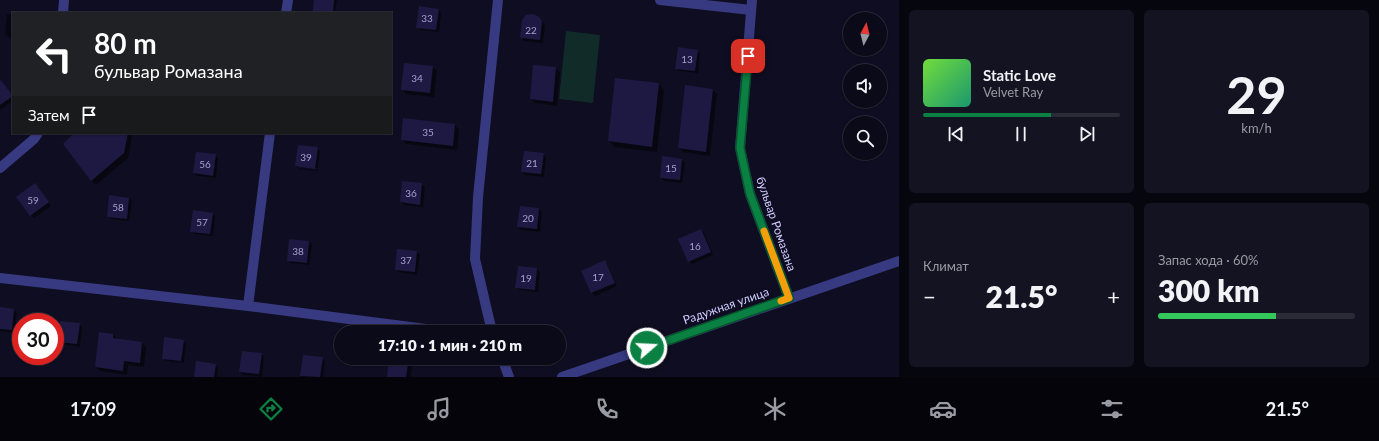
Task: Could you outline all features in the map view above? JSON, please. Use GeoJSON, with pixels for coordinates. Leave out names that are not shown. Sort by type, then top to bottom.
{"type":"FeatureCollection","features":[{"type":"Feature","properties":{"kind":"street"},"geometry":{"type":"LineString","coordinates":[[63,12],[64,0]]}},
{"type":"Feature","properties":{"kind":"street"},"geometry":{"type":"LineString","coordinates":[[286,12],[288,0]]}},
{"type":"Feature","properties":{"kind":"street"},"geometry":{"type":"LineString","coordinates":[[490,325],[475,259],[478,197],[498,0]]}},
{"type":"Feature","properties":{"kind":"street","name":"бульвар Ромазана"},"geometry":{"type":"LineString","coordinates":[[660,0],[752,5],[740,148],[750,194],[789,298]]}},
{"type":"Feature","properties":{"kind":"street"},"geometry":{"type":"LineString","coordinates":[[0,168],[34,139],[37,134]]}},
{"type":"Feature","properties":{"kind":"street"},"geometry":{"type":"LineString","coordinates":[[248,306],[270,134]]}},
{"type":"Feature","properties":{"kind":"street","name":"Радужная улица"},"geometry":{"type":"LineString","coordinates":[[562,377],[899,261]]}},
{"type":"Feature","properties":{"kind":"street"},"geometry":{"type":"LineString","coordinates":[[0,278],[248,306],[395,325]]}},
{"type":"Feature","properties":{"kind":"street"},"geometry":{"type":"LineString","coordinates":[[505,365],[509,377]]}},
{"type":"Feature","properties":{"kind":"green space"},"geometry":{"type":"Polygon","coordinates":[[[566,31],[600,35],[593,103],[559,99],[566,31]]]}},
{"type":"Feature","properties":{"kind":"building"},"geometry":{"type":"Polygon","coordinates":[[[314,0],[334,0],[333,12],[313,11],[314,0]]]}},
{"type":"Feature","properties":{"kind":"building"},"geometry":{"type":"Polygon","coordinates":[[[419,6],[439,9],[436,30],[416,28],[419,6]]]}},
{"type":"Feature","properties":{"kind":"building"},"geometry":{"type":"Polygon","coordinates":[[[533,14],[539,17],[542,21],[540,40],[520,38],[522,20],[526,15],[533,14]]]}},
{"type":"Feature","properties":{"kind":"building"},"geometry":{"type":"Polygon","coordinates":[[[678,47],[698,50],[695,71],[675,69],[678,47]]]}},
{"type":"Feature","properties":{"kind":"building"},"geometry":{"type":"Polygon","coordinates":[[[404,63],[433,66],[430,93],[401,90],[404,63]]]}},
{"type":"Feature","properties":{"kind":"building"},"geometry":{"type":"Polygon","coordinates":[[[533,65],[556,67],[553,102],[530,99],[533,65]]]}},
{"type":"Feature","properties":{"kind":"building"},"geometry":{"type":"Polygon","coordinates":[[[615,78],[659,83],[652,147],[608,141],[615,78]]]}},
{"type":"Feature","properties":{"kind":"building"},"geometry":{"type":"Polygon","coordinates":[[[0,79],[12,97],[0,105],[0,79]]]}},
{"type":"Feature","properties":{"kind":"building"},"geometry":{"type":"Polygon","coordinates":[[[685,85],[713,89],[706,152],[678,148],[685,85]]]}},
{"type":"Feature","properties":{"kind":"building"},"geometry":{"type":"Polygon","coordinates":[[[403,118],[455,124],[453,146],[401,140],[403,118]]]}},
{"type":"Feature","properties":{"kind":"building"},"geometry":{"type":"Polygon","coordinates":[[[73,134],[128,134],[124,153],[91,181],[63,144],[73,134]]]}},
{"type":"Feature","properties":{"kind":"building"},"geometry":{"type":"Polygon","coordinates":[[[298,145],[318,147],[315,169],[295,166],[298,145]]]}},
{"type":"Feature","properties":{"kind":"building"},"geometry":{"type":"Polygon","coordinates":[[[524,151],[544,153],[541,174],[521,172],[524,151]]]}},
{"type":"Feature","properties":{"kind":"building"},"geometry":{"type":"Polygon","coordinates":[[[196,152],[216,154],[213,176],[193,173],[196,152]]]}},
{"type":"Feature","properties":{"kind":"building"},"geometry":{"type":"Polygon","coordinates":[[[662,156],[682,159],[680,180],[660,178],[662,156]]]}},
{"type":"Feature","properties":{"kind":"building"},"geometry":{"type":"Polygon","coordinates":[[[402,181],[422,183],[420,205],[400,202],[402,181]]]}},
{"type":"Feature","properties":{"kind":"building"},"geometry":{"type":"Polygon","coordinates":[[[35,183],[49,202],[30,216],[16,197],[35,183]]]}},
{"type":"Feature","properties":{"kind":"building"},"geometry":{"type":"Polygon","coordinates":[[[109,195],[129,198],[127,219],[107,217],[109,195]]]}},
{"type":"Feature","properties":{"kind":"building"},"geometry":{"type":"Polygon","coordinates":[[[520,206],[539,208],[537,229],[517,227],[520,206]]]}},
{"type":"Feature","properties":{"kind":"building"},"geometry":{"type":"Polygon","coordinates":[[[193,210],[213,213],[210,234],[190,232],[193,210]]]}},
{"type":"Feature","properties":{"kind":"building"},"geometry":{"type":"Polygon","coordinates":[[[701,229],[711,252],[688,262],[678,239],[701,229]]]}},
{"type":"Feature","properties":{"kind":"building"},"geometry":{"type":"Polygon","coordinates":[[[289,239],[309,241],[307,263],[287,261],[289,239]]]}},
{"type":"Feature","properties":{"kind":"building"},"geometry":{"type":"Polygon","coordinates":[[[397,249],[417,251],[415,272],[395,270],[397,249]]]}},
{"type":"Feature","properties":{"kind":"building"},"geometry":{"type":"Polygon","coordinates":[[[605,260],[615,283],[591,293],[581,271],[605,260]]]}},
{"type":"Feature","properties":{"kind":"building"},"geometry":{"type":"Polygon","coordinates":[[[518,266],[537,268],[535,290],[515,288],[518,266]]]}},
{"type":"Feature","properties":{"kind":"building"},"geometry":{"type":"Polygon","coordinates":[[[0,307],[14,309],[14,313],[12,313],[12,330],[0,329],[0,307]]]}},
{"type":"Feature","properties":{"kind":"building"},"geometry":{"type":"Polygon","coordinates":[[[64,321],[80,323],[77,344],[64,343],[64,321]]]}},
{"type":"Feature","properties":{"kind":"building"},"geometry":{"type":"Polygon","coordinates":[[[99,332],[113,334],[113,338],[142,342],[140,363],[124,361],[123,371],[95,367],[99,332]]]}},
{"type":"Feature","properties":{"kind":"building"},"geometry":{"type":"Polygon","coordinates":[[[164,337],[184,340],[181,361],[162,359],[164,337]]]}},
{"type":"Feature","properties":{"kind":"building"},"geometry":{"type":"Polygon","coordinates":[[[242,351],[262,353],[259,374],[239,372],[242,351]]]}},
{"type":"Feature","properties":{"kind":"building"},"geometry":{"type":"Polygon","coordinates":[[[303,355],[323,357],[320,377],[300,376],[303,355]]]}},
{"type":"Feature","properties":{"kind":"building"},"geometry":{"type":"Polygon","coordinates":[[[196,361],[216,364],[214,377],[194,377],[196,361]]]}},
{"type":"Feature","properties":{"kind":"building"},"geometry":{"type":"Polygon","coordinates":[[[388,365],[408,365],[406,377],[387,377],[388,365]]]}},
{"type":"Feature","properties":{"kind":"slow traffic"},"geometry":{"type":"LineString","coordinates":[[764,231],[789,298],[781,301]]}},
{"type":"Feature","properties":{"kind":"route"},"geometry":{"type":"LineString","coordinates":[[647,348],[789,298],[750,194],[740,148],[748,56]]}}]}
